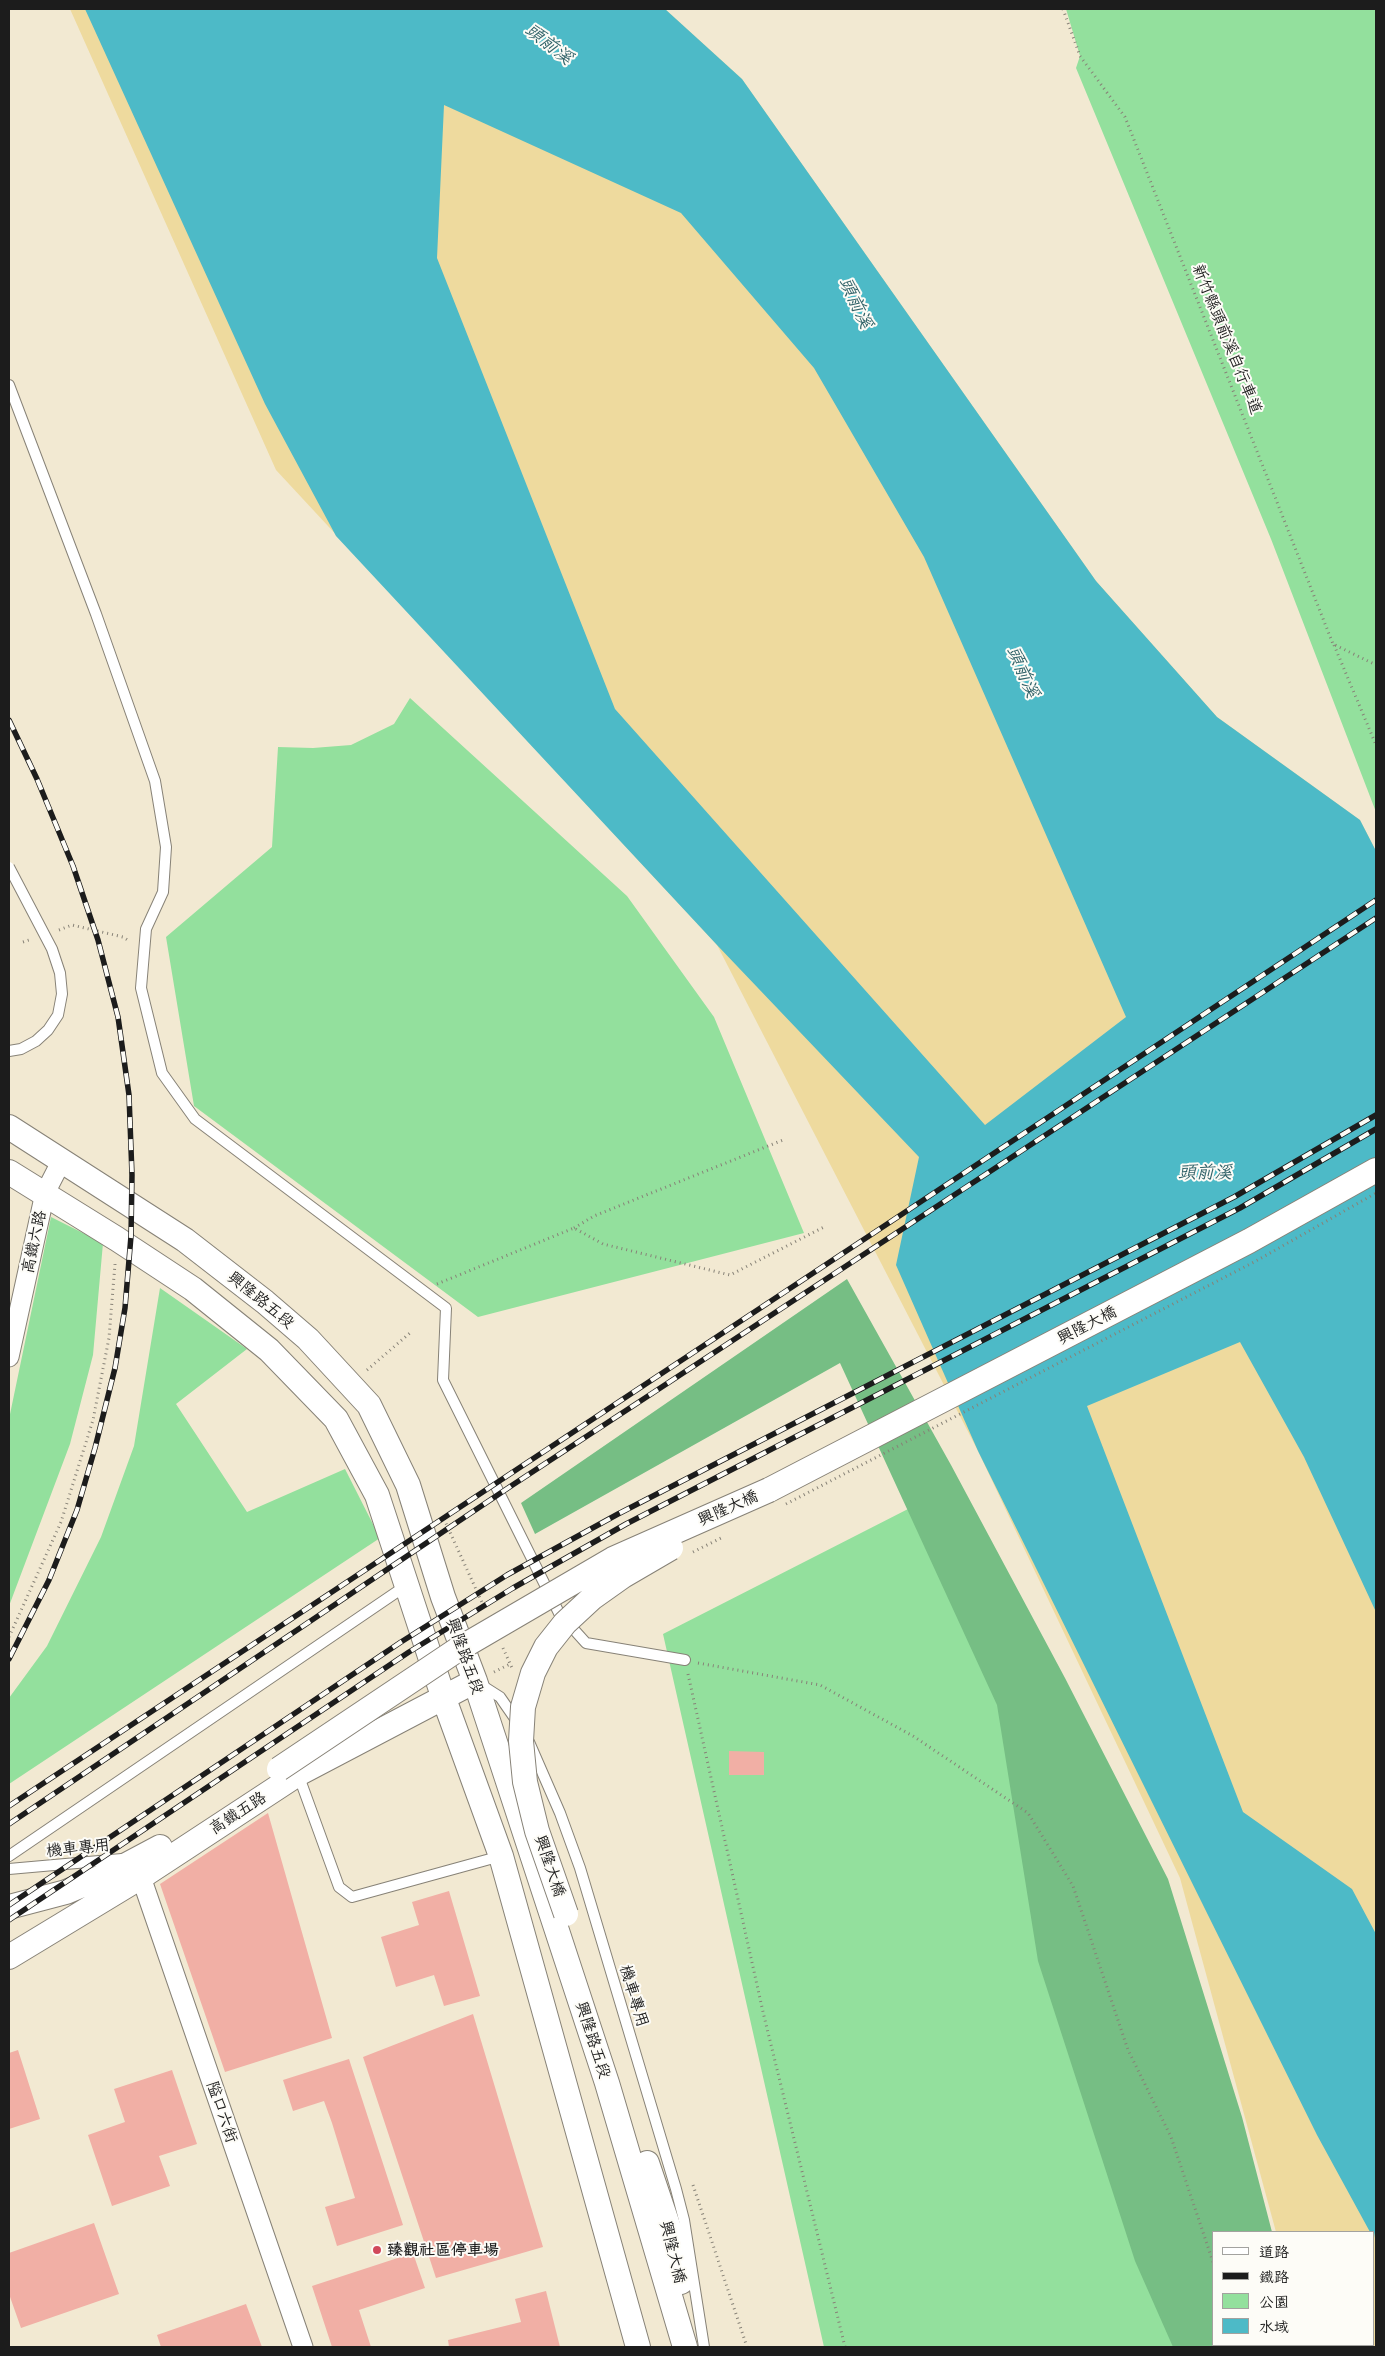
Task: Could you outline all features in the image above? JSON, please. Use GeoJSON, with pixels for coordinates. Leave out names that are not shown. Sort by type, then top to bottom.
{"type":"FeatureCollection","features":[{"type":"Feature","properties":{"kind":"street","name":"興隆路五段"},"geometry":{"type":"LineString","coordinates":[[9,1127],[185,1240],[265,1302],[308,1339],[369,1404],[408,1485],[443,1596],[475,1681],[607,2082],[685,2347]]}},
{"type":"Feature","properties":{"kind":"street","name":"高鐵六路"},"geometry":{"type":"LineString","coordinates":[[9,1357],[45,1193],[62,1160]]}},
{"type":"Feature","properties":{"kind":"street","name":"興隆大橋"},"geometry":{"type":"LineString","coordinates":[[694,2347],[671,2234],[538,1831],[525,1782],[521,1741],[523,1707],[533,1673],[546,1647],[565,1623],[592,1598],[623,1576],[774,1498],[1249,1241],[1376,1170]]}},
{"type":"Feature","properties":{"kind":"street","name":"興隆路五段"},"geometry":{"type":"LineString","coordinates":[[9,1172],[45,1193],[193,1289],[270,1350],[336,1419],[377,1495],[443,1696],[501,1856],[638,2347]]}},
{"type":"Feature","properties":{"kind":"street","name":"興隆大橋"},"geometry":{"type":"LineString","coordinates":[[150,1854],[288,1772],[464,1646],[613,1559],[774,1498]]}},
{"type":"Feature","properties":{"kind":"street","name":"高鐵五路"},"geometry":{"type":"LineString","coordinates":[[9,1957],[142,1877],[288,1772],[475,1681]]}},
{"type":"Feature","properties":{"kind":"street"},"geometry":{"type":"LineString","coordinates":[[9,1908],[66,1892],[150,1854]]}},
{"type":"Feature","properties":{"kind":"street","name":"隘口六街"},"geometry":{"type":"LineString","coordinates":[[142,1877],[303,2347]]}},
{"type":"Feature","properties":{"kind":"lane"},"geometry":{"type":"LineString","coordinates":[[9,386],[96,614],[155,781],[166,847],[163,892],[146,930],[140,988],[162,1073],[196,1119],[446,1308],[443,1380],[559,1613],[586,1643],[685,1660]]}},
{"type":"Feature","properties":{"kind":"lane"},"geometry":{"type":"LineString","coordinates":[[9,867],[52,949],[60,973],[62,994],[58,1014],[48,1030],[36,1041],[21,1049],[9,1051]]}},
{"type":"Feature","properties":{"kind":"lane"},"geometry":{"type":"LineString","coordinates":[[9,1856],[407,1585]]}},
{"type":"Feature","properties":{"kind":"lane","name":"機車專用"},"geometry":{"type":"LineString","coordinates":[[475,1681],[500,1698],[528,1741],[560,1813],[580,1868],[682,2212],[704,2347]]}},
{"type":"Feature","properties":{"kind":"lane"},"geometry":{"type":"LineString","coordinates":[[288,1772],[339,1887],[352,1897],[501,1856]]}},
{"type":"Feature","properties":{"kind":"lane","name":"機車專用"},"geometry":{"type":"LineString","coordinates":[[9,1869],[75,1864],[150,1854]]}},
{"type":"Feature","properties":{"kind":"path","name":"新竹縣頭前溪自行車道"},"geometry":{"type":"LineString","coordinates":[[1062,9],[1080,56],[1125,117],[1333,644],[1376,746]]}},
{"type":"Feature","properties":{"kind":"path"},"geometry":{"type":"LineString","coordinates":[[1333,644],[1376,665]]}},
{"type":"Feature","properties":{"kind":"path"},"geometry":{"type":"LineString","coordinates":[[56,931],[72,925],[122,936],[144,952]]}},
{"type":"Feature","properties":{"kind":"path"},"geometry":{"type":"LineString","coordinates":[[23,942],[39,937]]}},
{"type":"Feature","properties":{"kind":"path"},"geometry":{"type":"LineString","coordinates":[[422,1290],[574,1228],[594,1216],[783,1140]]}},
{"type":"Feature","properties":{"kind":"path"},"geometry":{"type":"LineString","coordinates":[[774,1498],[1256,1261],[1376,1193]]}},
{"type":"Feature","properties":{"kind":"path"},"geometry":{"type":"LineString","coordinates":[[574,1228],[603,1244],[730,1275],[824,1227]]}},
{"type":"Feature","properties":{"kind":"path"},"geometry":{"type":"LineString","coordinates":[[9,1637],[61,1522],[93,1420],[109,1338],[116,1256]]}},
{"type":"Feature","properties":{"kind":"path"},"geometry":{"type":"LineString","coordinates":[[363,1374],[410,1333]]}},
{"type":"Feature","properties":{"kind":"path"},"geometry":{"type":"LineString","coordinates":[[691,1553],[726,1535]]}},
{"type":"Feature","properties":{"kind":"path"},"geometry":{"type":"LineString","coordinates":[[845,2347],[763,2012],[685,1660],[820,1685],[913,1736],[1028,1813],[1073,1886],[1128,2050],[1171,2137],[1212,2259]]}},
{"type":"Feature","properties":{"kind":"green space"},"geometry":{"type":"Polygon","coordinates":[[[1066,9],[1376,9],[1376,812],[1271,539],[1076,68],[1080,56],[1066,9]]]}},
{"type":"Feature","properties":{"kind":"green space"},"geometry":{"type":"Polygon","coordinates":[[[410,698],[627,896],[714,1017],[804,1233],[478,1317],[194,1106],[166,937],[272,847],[278,747],[313,748],[351,745],[394,724],[410,698]]]}},
{"type":"Feature","properties":{"kind":"green space"},"geometry":{"type":"Polygon","coordinates":[[[51,1217],[103,1243],[93,1355],[70,1444],[9,1606],[9,1419],[51,1217]]]}},
{"type":"Feature","properties":{"kind":"green space"},"geometry":{"type":"Polygon","coordinates":[[[847,1279],[951,1465],[1065,1678],[1168,1879],[1242,2117],[1272,2231],[1212,2231],[1212,2346],[1302,2347],[1173,2347],[1135,2261],[1038,1961],[997,1705],[840,1363],[535,1534],[521,1503],[847,1279]]]}},
{"type":"Feature","properties":{"kind":"green space"},"geometry":{"type":"Polygon","coordinates":[[[160,1288],[247,1349],[176,1404],[247,1512],[345,1469],[380,1538],[9,1784],[9,1698],[47,1646],[101,1537],[134,1446],[160,1288]]]}},
{"type":"Feature","properties":{"kind":"green space"},"geometry":{"type":"Polygon","coordinates":[[[959,1483],[1214,2231],[1212,2231],[1212,2346],[1274,2347],[824,2347],[663,1634],[959,1483]]]}},
{"type":"Feature","properties":{"kind":"sand"},"geometry":{"type":"Polygon","coordinates":[[[70,9],[665,9],[742,79],[1096,581],[1217,717],[1360,820],[1376,851],[1376,2347],[1308,2346],[1375,2346],[1375,2231],[1276,2231],[1180,1878],[978,1451],[717,945],[276,470],[70,9]]]}},
{"type":"Feature","properties":{"kind":"water","name":"頭前溪"},"geometry":{"type":"Polygon","coordinates":[[[85,9],[665,9],[742,79],[1096,581],[1217,717],[1360,820],[1376,851],[1376,1612],[1304,1457],[1240,1342],[1087,1406],[1243,1812],[1352,1889],[1376,1934],[1376,2244],[1375,2231],[1369,2231],[1317,2135],[978,1451],[896,1265],[919,1157],[717,945],[336,536],[265,404],[85,9]],[[444,105],[437,258],[615,709],[985,1125],[1126,1017],[924,557],[814,368],[681,213],[444,105]]]}},
{"type":"Feature","properties":{"kind":"building"},"geometry":{"type":"Polygon","coordinates":[[[729,1751],[764,1752],[764,1775],[729,1775],[729,1751]]]}},
{"type":"Feature","properties":{"kind":"building"},"geometry":{"type":"Polygon","coordinates":[[[268,1813],[332,2038],[225,2072],[160,1884],[268,1813]]]}},
{"type":"Feature","properties":{"kind":"building"},"geometry":{"type":"Polygon","coordinates":[[[449,1891],[480,1996],[444,2006],[434,1975],[396,1987],[381,1937],[419,1925],[412,1902],[449,1891]]]}},
{"type":"Feature","properties":{"kind":"building"},"geometry":{"type":"Polygon","coordinates":[[[473,2014],[543,2247],[436,2278],[363,2057],[473,2014]]]}},
{"type":"Feature","properties":{"kind":"building"},"geometry":{"type":"Polygon","coordinates":[[[18,2050],[40,2119],[9,2129],[9,2053],[18,2050]]]}},
{"type":"Feature","properties":{"kind":"building"},"geometry":{"type":"Polygon","coordinates":[[[349,2059],[403,2225],[337,2246],[325,2207],[355,2198],[332,2123],[324,2101],[293,2111],[283,2080],[349,2059]]]}},
{"type":"Feature","properties":{"kind":"building"},"geometry":{"type":"Polygon","coordinates":[[[172,2070],[197,2144],[159,2156],[170,2186],[112,2206],[88,2135],[125,2122],[114,2089],[172,2070]]]}},
{"type":"Feature","properties":{"kind":"building"},"geometry":{"type":"Polygon","coordinates":[[[94,2223],[119,2294],[21,2328],[9,2294],[9,2253],[94,2223]]]}},
{"type":"Feature","properties":{"kind":"building"},"geometry":{"type":"Polygon","coordinates":[[[413,2253],[425,2288],[359,2310],[371,2347],[332,2347],[312,2286],[413,2253]]]}},
{"type":"Feature","properties":{"kind":"building"},"geometry":{"type":"Polygon","coordinates":[[[546,2291],[560,2347],[449,2347],[448,2340],[521,2322],[515,2299],[546,2291]]]}},
{"type":"Feature","properties":{"kind":"building"},"geometry":{"type":"Polygon","coordinates":[[[246,2304],[262,2347],[161,2347],[157,2335],[246,2304]]]}},
{"type":"Feature","properties":{"kind":"railway"},"geometry":{"type":"LineString","coordinates":[[9,720],[37,779],[73,866],[98,940],[118,1017],[129,1095],[132,1175],[131,1236],[125,1308],[115,1368],[95,1448],[77,1510],[49,1580],[9,1659]]}},
{"type":"Feature","properties":{"kind":"railway"},"geometry":{"type":"LineString","coordinates":[[9,1806],[1376,900]]}},
{"type":"Feature","properties":{"kind":"railway"},"geometry":{"type":"LineString","coordinates":[[9,1824],[511,1486],[1376,918]]}},
{"type":"Feature","properties":{"kind":"railway"},"geometry":{"type":"LineString","coordinates":[[9,1905],[401,1642],[507,1575],[618,1514],[1234,1197],[1376,1115]]}},
{"type":"Feature","properties":{"kind":"railway"},"geometry":{"type":"LineString","coordinates":[[9,1920],[409,1652],[513,1588],[626,1524],[1240,1208],[1376,1129]]}},
{"type":"Feature","properties":{"kind":"place","name":"臻觀社區停車場"},"geometry":{"type":"Point","coordinates":[377,2250]}}]}
